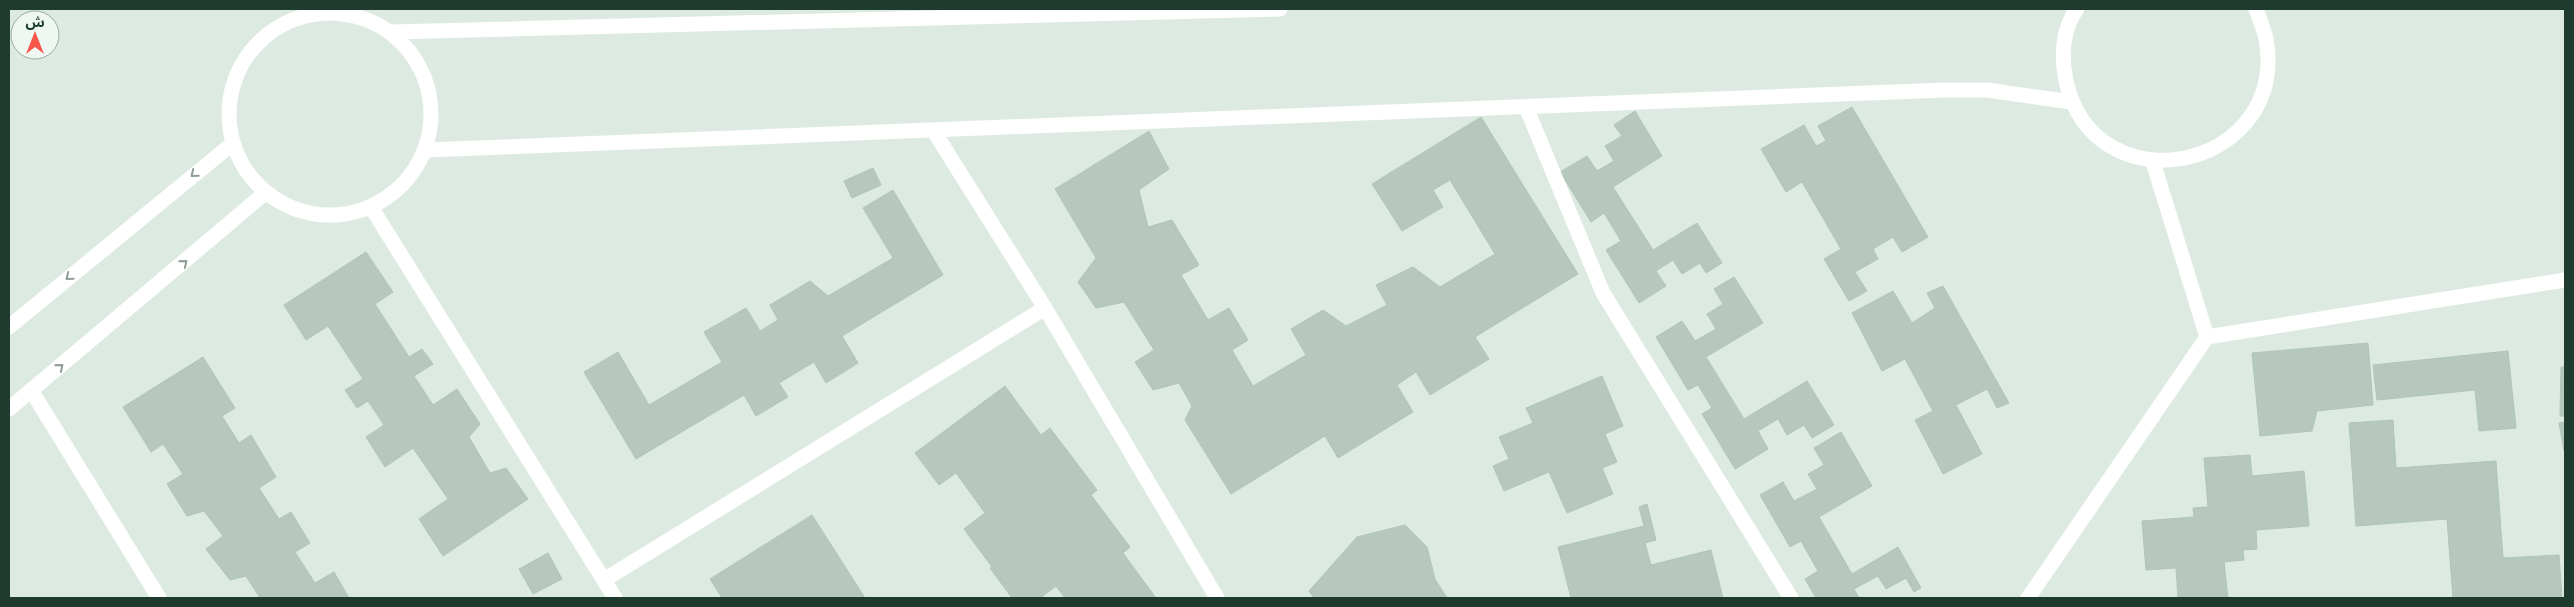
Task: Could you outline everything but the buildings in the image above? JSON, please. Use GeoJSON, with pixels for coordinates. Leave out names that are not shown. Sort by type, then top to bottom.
{"type":"FeatureCollection","features":[{"type":"Feature","properties":{"kind":"street"},"geometry":{"type":"LineString","coordinates":[[391,32],[1280,9]]}},
{"type":"Feature","properties":{"kind":"street"},"geometry":{"type":"LineString","coordinates":[[2077,9],[2069,19],[2062,60],[2071,102],[2091,131],[2119,152],[2153,162],[2190,159],[2225,143],[2251,116],[2266,82],[2267,44],[2256,9]]}},
{"type":"Feature","properties":{"kind":"street"},"geometry":{"type":"LineString","coordinates":[[331,13],[363,18],[391,32],[413,56],[428,86],[432,118],[426,150],[410,178],[386,199],[371,207],[345,214],[317,214],[290,207],[265,193],[246,171],[232,144],[228,113],[233,82],[248,53],[271,31],[300,17],[331,13]]}},
{"type":"Feature","properties":{"kind":"street"},"geometry":{"type":"LineString","coordinates":[[426,150],[1987,90],[2071,102]]}},
{"type":"Feature","properties":{"kind":"street"},"geometry":{"type":"LineString","coordinates":[[1526,107],[1603,293],[1791,598]]}},
{"type":"Feature","properties":{"kind":"street"},"geometry":{"type":"LineString","coordinates":[[933,130],[1045,308],[1217,598]]}},
{"type":"Feature","properties":{"kind":"street"},"geometry":{"type":"LineString","coordinates":[[9,327],[232,144]]}},
{"type":"Feature","properties":{"kind":"street"},"geometry":{"type":"LineString","coordinates":[[2153,162],[2207,337]]}},
{"type":"Feature","properties":{"kind":"street"},"geometry":{"type":"LineString","coordinates":[[9,409],[265,193]]}},
{"type":"Feature","properties":{"kind":"street"},"geometry":{"type":"LineString","coordinates":[[371,207],[615,598]]}},
{"type":"Feature","properties":{"kind":"street"},"geometry":{"type":"LineString","coordinates":[[2028,598],[2207,337],[2565,280]]}},
{"type":"Feature","properties":{"kind":"street"},"geometry":{"type":"LineString","coordinates":[[604,580],[1045,308]]}},
{"type":"Feature","properties":{"kind":"street"},"geometry":{"type":"LineString","coordinates":[[31,390],[159,598]]}}]}
